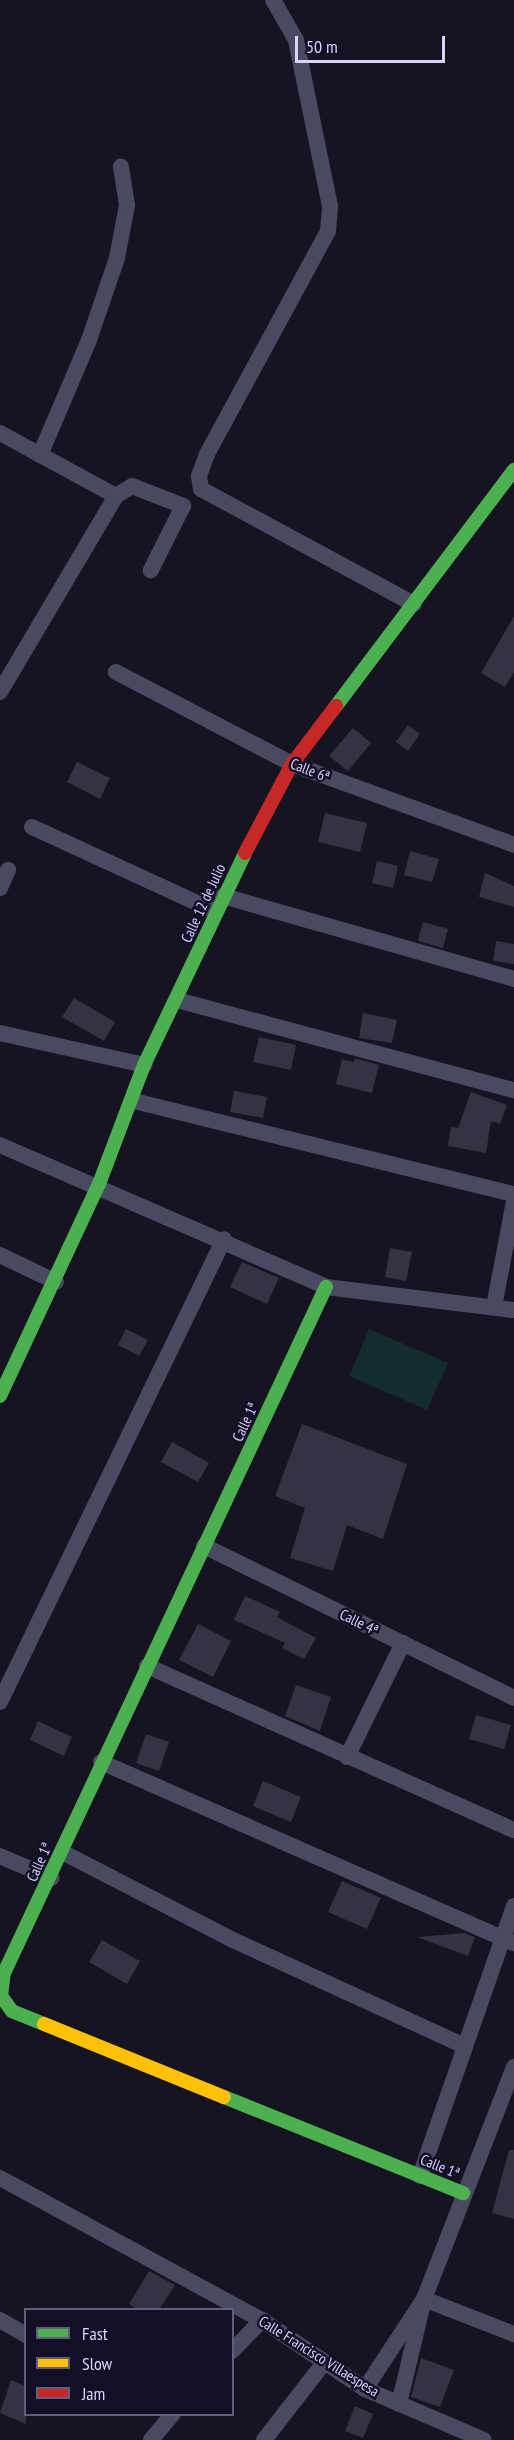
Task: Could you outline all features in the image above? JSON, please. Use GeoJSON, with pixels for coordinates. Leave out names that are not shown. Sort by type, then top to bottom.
{"type":"FeatureCollection","features":[{"type":"Feature","properties":{"kind":"street"},"geometry":{"type":"LineString","coordinates":[[201,489],[199,476],[207,454],[328,231],[330,206],[296,40],[273,0]]}},
{"type":"Feature","properties":{"kind":"street"},"geometry":{"type":"LineString","coordinates":[[40,455],[89,340],[117,258],[127,205],[121,166]]}},
{"type":"Feature","properties":{"kind":"street"},"geometry":{"type":"LineString","coordinates":[[0,433],[116,496]]}},
{"type":"Feature","properties":{"kind":"street","name":"Calle 12 de Julio"},"geometry":{"type":"LineString","coordinates":[[0,1396],[56,1282],[134,1101],[144,1065],[177,1000],[215,911],[292,764],[512,477]]}},
{"type":"Feature","properties":{"kind":"street"},"geometry":{"type":"LineString","coordinates":[[0,692],[116,496],[132,486],[183,506]]}},
{"type":"Feature","properties":{"kind":"street"},"geometry":{"type":"LineString","coordinates":[[151,570],[183,506],[201,489]]}},
{"type":"Feature","properties":{"kind":"street"},"geometry":{"type":"LineString","coordinates":[[201,489],[414,604]]}},
{"type":"Feature","properties":{"kind":"street","name":"Calle 6ª"},"geometry":{"type":"LineString","coordinates":[[116,672],[292,764],[514,844]]}},
{"type":"Feature","properties":{"kind":"street"},"geometry":{"type":"LineString","coordinates":[[32,827],[215,911]]}},
{"type":"Feature","properties":{"kind":"street"},"geometry":{"type":"LineString","coordinates":[[0,888],[8,870]]}},
{"type":"Feature","properties":{"kind":"street"},"geometry":{"type":"LineString","coordinates":[[223,896],[514,979]]}},
{"type":"Feature","properties":{"kind":"street"},"geometry":{"type":"LineString","coordinates":[[177,1000],[514,1090]]}},
{"type":"Feature","properties":{"kind":"street"},"geometry":{"type":"LineString","coordinates":[[0,1034],[31,1037],[144,1065]]}},
{"type":"Feature","properties":{"kind":"street"},"geometry":{"type":"LineString","coordinates":[[134,1101],[514,1194]]}},
{"type":"Feature","properties":{"kind":"street"},"geometry":{"type":"LineString","coordinates":[[0,1145],[99,1184],[326,1287],[514,1310]]}},
{"type":"Feature","properties":{"kind":"street"},"geometry":{"type":"LineString","coordinates":[[494,1307],[514,1201]]}},
{"type":"Feature","properties":{"kind":"street"},"geometry":{"type":"LineString","coordinates":[[0,1702],[7,1667],[224,1239]]}},
{"type":"Feature","properties":{"kind":"street"},"geometry":{"type":"LineString","coordinates":[[0,1255],[56,1282]]}},
{"type":"Feature","properties":{"kind":"street","name":"Calle 1ª"},"geometry":{"type":"LineString","coordinates":[[326,1287],[101,1762],[51,1878],[4,1973],[1,1996],[12,2011],[463,2193]]}},
{"type":"Feature","properties":{"kind":"street","name":"Calle 4ª"},"geometry":{"type":"LineString","coordinates":[[204,1546],[514,1698]]}},
{"type":"Feature","properties":{"kind":"street"},"geometry":{"type":"LineString","coordinates":[[347,1757],[404,1643]]}},
{"type":"Feature","properties":{"kind":"street"},"geometry":{"type":"LineString","coordinates":[[147,1666],[514,1830]]}},
{"type":"Feature","properties":{"kind":"street"},"geometry":{"type":"LineString","coordinates":[[101,1762],[509,1940]]}},
{"type":"Feature","properties":{"kind":"street"},"geometry":{"type":"LineString","coordinates":[[62,1852],[233,1940],[465,2046]]}},
{"type":"Feature","properties":{"kind":"street"},"geometry":{"type":"LineString","coordinates":[[0,1856],[51,1878]]}},
{"type":"Feature","properties":{"kind":"street"},"geometry":{"type":"LineString","coordinates":[[420,2176],[465,2046],[509,1940],[514,1906]]}},
{"type":"Feature","properties":{"kind":"street"},"geometry":{"type":"LineString","coordinates":[[399,2404],[424,2299],[463,2193],[514,2067]]}},
{"type":"Feature","properties":{"kind":"street","name":"Calle Francisco Villaespesa"},"geometry":{"type":"LineString","coordinates":[[0,2178],[262,2320],[365,2389],[484,2440]]}},
{"type":"Feature","properties":{"kind":"street"},"geometry":{"type":"LineString","coordinates":[[424,2299],[514,2334]]}},
{"type":"Feature","properties":{"kind":"street"},"geometry":{"type":"LineString","coordinates":[[365,2389],[424,2299]]}},
{"type":"Feature","properties":{"kind":"street"},"geometry":{"type":"LineString","coordinates":[[0,2320],[24,2334]]}},
{"type":"Feature","properties":{"kind":"street"},"geometry":{"type":"LineString","coordinates":[[234,2349],[262,2320]]}},
{"type":"Feature","properties":{"kind":"street"},"geometry":{"type":"LineString","coordinates":[[264,2440],[324,2363]]}},
{"type":"Feature","properties":{"kind":"street"},"geometry":{"type":"LineString","coordinates":[[151,2440],[169,2416]]}},
{"type":"Feature","properties":{"kind":"green space"},"geometry":{"type":"Polygon","coordinates":[[[369,1329],[448,1363],[427,1410],[349,1376],[369,1329]]]}},
{"type":"Feature","properties":{"kind":"building"},"geometry":{"type":"Polygon","coordinates":[[[514,616],[514,672],[505,687],[481,673],[514,616]]]}},
{"type":"Feature","properties":{"kind":"building"},"geometry":{"type":"Polygon","coordinates":[[[408,725],[420,734],[408,751],[396,742],[408,725]]]}},
{"type":"Feature","properties":{"kind":"building"},"geometry":{"type":"Polygon","coordinates":[[[353,728],[371,743],[348,771],[329,756],[353,728]]]}},
{"type":"Feature","properties":{"kind":"building"},"geometry":{"type":"Polygon","coordinates":[[[77,762],[110,778],[100,799],[67,782],[77,762]]]}},
{"type":"Feature","properties":{"kind":"building"},"geometry":{"type":"Polygon","coordinates":[[[325,813],[367,823],[360,852],[318,842],[325,813]]]}},
{"type":"Feature","properties":{"kind":"building"},"geometry":{"type":"Polygon","coordinates":[[[410,851],[439,859],[432,882],[404,875],[410,851]]]}},
{"type":"Feature","properties":{"kind":"building"},"geometry":{"type":"Polygon","coordinates":[[[377,861],[398,866],[393,888],[372,883],[377,861]]]}},
{"type":"Feature","properties":{"kind":"building"},"geometry":{"type":"Polygon","coordinates":[[[485,873],[514,886],[514,907],[479,897],[485,873]]]}},
{"type":"Feature","properties":{"kind":"building"},"geometry":{"type":"Polygon","coordinates":[[[423,922],[448,929],[443,948],[418,941],[423,922]]]}},
{"type":"Feature","properties":{"kind":"building"},"geometry":{"type":"Polygon","coordinates":[[[496,941],[514,944],[514,964],[493,961],[496,941]]]}},
{"type":"Feature","properties":{"kind":"building"},"geometry":{"type":"Polygon","coordinates":[[[74,998],[115,1022],[104,1041],[62,1017],[74,998]]]}},
{"type":"Feature","properties":{"kind":"building"},"geometry":{"type":"Polygon","coordinates":[[[363,1013],[397,1020],[392,1043],[359,1038],[363,1013]]]}},
{"type":"Feature","properties":{"kind":"building"},"geometry":{"type":"Polygon","coordinates":[[[259,1037],[296,1045],[291,1070],[253,1062],[259,1037]]]}},
{"type":"Feature","properties":{"kind":"building"},"geometry":{"type":"Polygon","coordinates":[[[354,1058],[379,1065],[372,1093],[336,1084],[342,1059],[354,1062],[354,1058]]]}},
{"type":"Feature","properties":{"kind":"building"},"geometry":{"type":"Polygon","coordinates":[[[234,1091],[267,1097],[263,1118],[230,1112],[234,1091]]]}},
{"type":"Feature","properties":{"kind":"building"},"geometry":{"type":"Polygon","coordinates":[[[471,1092],[507,1105],[500,1124],[491,1121],[486,1153],[448,1146],[451,1127],[458,1128],[471,1092]]]}},
{"type":"Feature","properties":{"kind":"building"},"geometry":{"type":"Polygon","coordinates":[[[390,1248],[412,1252],[406,1281],[385,1277],[390,1248]]]}},
{"type":"Feature","properties":{"kind":"building"},"geometry":{"type":"Polygon","coordinates":[[[242,1262],[279,1278],[267,1304],[230,1287],[242,1262]]]}},
{"type":"Feature","properties":{"kind":"building"},"geometry":{"type":"Polygon","coordinates":[[[126,1329],[148,1340],[139,1356],[118,1345],[126,1329]]]}},
{"type":"Feature","properties":{"kind":"building"},"geometry":{"type":"Polygon","coordinates":[[[302,1424],[407,1464],[383,1539],[347,1525],[333,1571],[290,1558],[305,1508],[275,1496],[302,1424]]]}},
{"type":"Feature","properties":{"kind":"building"},"geometry":{"type":"Polygon","coordinates":[[[172,1442],[209,1463],[198,1482],[161,1462],[172,1442]]]}},
{"type":"Feature","properties":{"kind":"building"},"geometry":{"type":"Polygon","coordinates":[[[245,1596],[280,1612],[277,1617],[316,1638],[304,1659],[282,1648],[285,1643],[234,1620],[245,1596]]]}},
{"type":"Feature","properties":{"kind":"building"},"geometry":{"type":"Polygon","coordinates":[[[198,1624],[231,1641],[213,1677],[179,1660],[198,1624]]]}},
{"type":"Feature","properties":{"kind":"building"},"geometry":{"type":"Polygon","coordinates":[[[296,1685],[331,1697],[320,1731],[285,1716],[296,1685]]]}},
{"type":"Feature","properties":{"kind":"building"},"geometry":{"type":"Polygon","coordinates":[[[476,1715],[511,1725],[504,1749],[469,1739],[476,1715]]]}},
{"type":"Feature","properties":{"kind":"building"},"geometry":{"type":"Polygon","coordinates":[[[38,1721],[72,1737],[64,1756],[30,1740],[38,1721]]]}},
{"type":"Feature","properties":{"kind":"building"},"geometry":{"type":"Polygon","coordinates":[[[146,1734],[169,1742],[159,1771],[136,1763],[146,1734]]]}},
{"type":"Feature","properties":{"kind":"building"},"geometry":{"type":"Polygon","coordinates":[[[263,1781],[301,1797],[291,1822],[253,1806],[263,1781]]]}},
{"type":"Feature","properties":{"kind":"building"},"geometry":{"type":"Polygon","coordinates":[[[342,1881],[381,1898],[367,1929],[328,1912],[342,1881]]]}},
{"type":"Feature","properties":{"kind":"building"},"geometry":{"type":"Polygon","coordinates":[[[465,1933],[475,1937],[468,1956],[417,1937],[465,1933]]]}},
{"type":"Feature","properties":{"kind":"building"},"geometry":{"type":"Polygon","coordinates":[[[102,1940],[140,1961],[127,1984],[89,1962],[102,1940]]]}},
{"type":"Feature","properties":{"kind":"building"},"geometry":{"type":"Polygon","coordinates":[[[509,2150],[514,2150],[514,2219],[492,2213],[509,2150]]]}},
{"type":"Feature","properties":{"kind":"building"},"geometry":{"type":"Polygon","coordinates":[[[149,2271],[175,2285],[160,2308],[135,2308],[129,2304],[149,2271]]]}},
{"type":"Feature","properties":{"kind":"building"},"geometry":{"type":"Polygon","coordinates":[[[421,2358],[454,2370],[440,2407],[411,2397],[421,2358]]]}},
{"type":"Feature","properties":{"kind":"building"},"geometry":{"type":"Polygon","coordinates":[[[11,2380],[24,2385],[26,2424],[0,2413],[11,2380]]]}},
{"type":"Feature","properties":{"kind":"building"},"geometry":{"type":"Polygon","coordinates":[[[355,2406],[373,2414],[363,2438],[345,2431],[355,2406]]]}},
{"type":"Feature","properties":{"kind":"traffic: fast"},"geometry":{"type":"LineString","coordinates":[[336,706],[514,470]]}},
{"type":"Feature","properties":{"kind":"traffic: fast"},"geometry":{"type":"LineString","coordinates":[[0,1396],[99,1184],[144,1065],[245,853]]}},
{"type":"Feature","properties":{"kind":"traffic: fast"},"geometry":{"type":"LineString","coordinates":[[44,2024],[12,2011],[1,1996],[4,1973],[326,1287]]}},
{"type":"Feature","properties":{"kind":"traffic: fast"},"geometry":{"type":"LineString","coordinates":[[224,2097],[463,2193]]}},
{"type":"Feature","properties":{"kind":"traffic: slow"},"geometry":{"type":"LineString","coordinates":[[44,2024],[224,2097]]}},
{"type":"Feature","properties":{"kind":"traffic: jam"},"geometry":{"type":"LineString","coordinates":[[245,853],[292,764],[336,706]]}}]}
